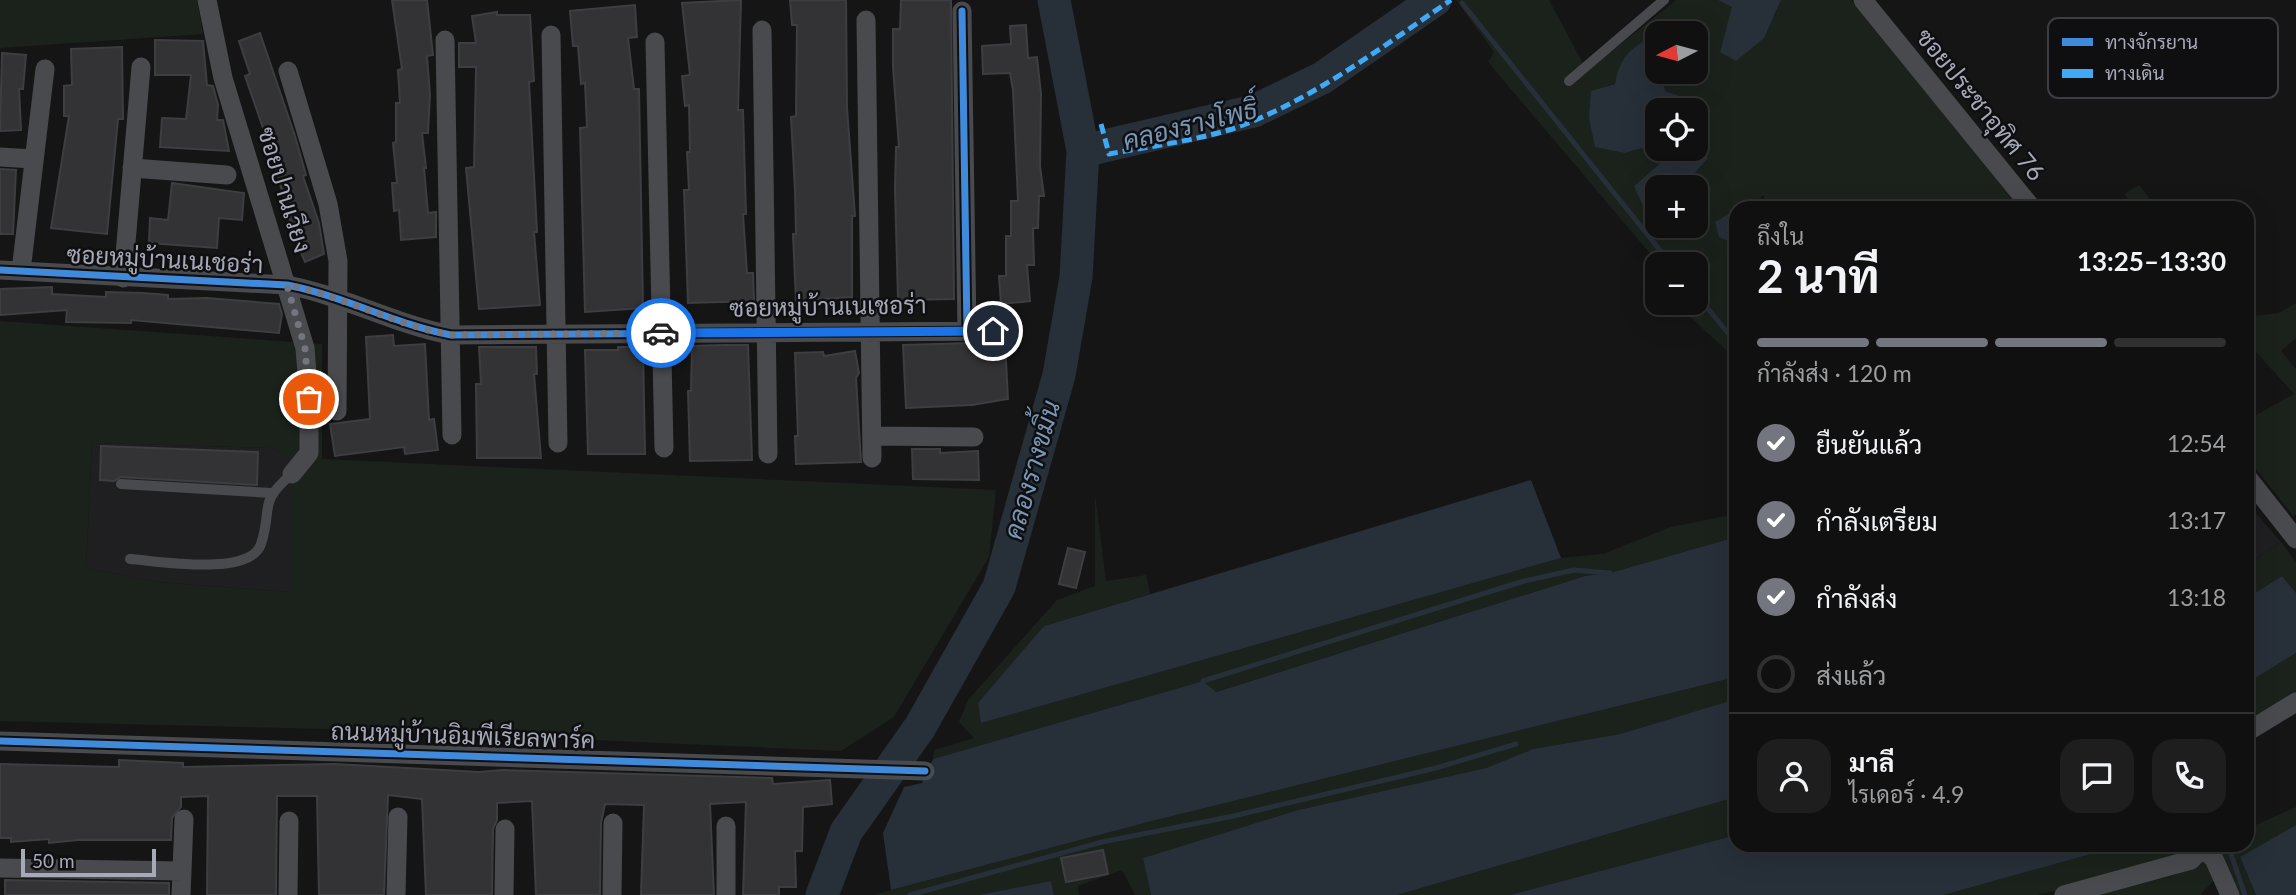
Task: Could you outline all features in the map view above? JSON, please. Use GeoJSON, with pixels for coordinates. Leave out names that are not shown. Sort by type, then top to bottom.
{"type":"FeatureCollection","features":[{"type":"Feature","properties":{"kind":"street","name":"ซอยปานเวียง"},"geometry":{"type":"LineString","coordinates":[[207,0],[223,78],[305,348],[309,453],[292,474]]}},
{"type":"Feature","properties":{"kind":"street","name":"ซอยประชาอุทิศ 76"},"geometry":{"type":"LineString","coordinates":[[1863,0],[2026,201]]}},
{"type":"Feature","properties":{"kind":"street"},"geometry":{"type":"LineString","coordinates":[[962,11],[967,331]]}},
{"type":"Feature","properties":{"kind":"street"},"geometry":{"type":"LineString","coordinates":[[866,20],[872,458]]}},
{"type":"Feature","properties":{"kind":"street"},"geometry":{"type":"LineString","coordinates":[[762,30],[768,454]]}},
{"type":"Feature","properties":{"kind":"street"},"geometry":{"type":"LineString","coordinates":[[551,35],[558,443]]}},
{"type":"Feature","properties":{"kind":"street"},"geometry":{"type":"LineString","coordinates":[[445,40],[452,435]]}},
{"type":"Feature","properties":{"kind":"street"},"geometry":{"type":"LineString","coordinates":[[655,42],[664,448]]}},
{"type":"Feature","properties":{"kind":"street"},"geometry":{"type":"LineString","coordinates":[[123,278],[141,67]]}},
{"type":"Feature","properties":{"kind":"street"},"geometry":{"type":"LineString","coordinates":[[21,271],[45,69]]}},
{"type":"Feature","properties":{"kind":"street"},"geometry":{"type":"LineString","coordinates":[[288,71],[328,204],[338,261],[337,411]]}},
{"type":"Feature","properties":{"kind":"street"},"geometry":{"type":"LineString","coordinates":[[0,157],[33,159]]}},
{"type":"Feature","properties":{"kind":"street"},"geometry":{"type":"LineString","coordinates":[[132,168],[228,175]]}},
{"type":"Feature","properties":{"kind":"street","name":"ซอยหมู่บ้านเนเชอร่า"},"geometry":{"type":"LineString","coordinates":[[0,270],[287,285],[338,298],[423,330],[451,335],[993,331]]}},
{"type":"Feature","properties":{"kind":"street"},"geometry":{"type":"LineString","coordinates":[[872,436],[974,437]]}},
{"type":"Feature","properties":{"kind":"street"},"geometry":{"type":"LineString","coordinates":[[2254,486],[2296,539]]}},
{"type":"Feature","properties":{"kind":"street"},"geometry":{"type":"LineString","coordinates":[[2254,728],[2296,702]]}},
{"type":"Feature","properties":{"kind":"street","name":"ถนนหมู่บ้านอิมพีเรียลพาร์ค"},"geometry":{"type":"LineString","coordinates":[[0,741],[925,771]]}},
{"type":"Feature","properties":{"kind":"street"},"geometry":{"type":"LineString","coordinates":[[396,895],[398,817]]}},
{"type":"Feature","properties":{"kind":"street"},"geometry":{"type":"LineString","coordinates":[[181,895],[184,819]]}},
{"type":"Feature","properties":{"kind":"street"},"geometry":{"type":"LineString","coordinates":[[288,895],[289,821]]}},
{"type":"Feature","properties":{"kind":"street"},"geometry":{"type":"LineString","coordinates":[[612,895],[613,823]]}},
{"type":"Feature","properties":{"kind":"street"},"geometry":{"type":"LineString","coordinates":[[726,826],[726,895]]}},
{"type":"Feature","properties":{"kind":"street"},"geometry":{"type":"LineString","coordinates":[[504,895],[505,829]]}},
{"type":"Feature","properties":{"kind":"street"},"geometry":{"type":"LineString","coordinates":[[2064,895],[2179,865],[2191,860],[2198,852]]}},
{"type":"Feature","properties":{"kind":"street"},"geometry":{"type":"LineString","coordinates":[[2208,852],[2214,859],[2230,895]]}},
{"type":"Feature","properties":{"kind":"street"},"geometry":{"type":"LineString","coordinates":[[0,868],[182,871]]}},
{"type":"Feature","properties":{"kind":"lane"},"geometry":{"type":"LineString","coordinates":[[1569,81],[1664,0]]}},
{"type":"Feature","properties":{"kind":"lane"},"geometry":{"type":"LineString","coordinates":[[130,559],[220,564],[247,560],[256,554],[262,543],[271,493],[292,474]]}},
{"type":"Feature","properties":{"kind":"lane"},"geometry":{"type":"LineString","coordinates":[[121,484],[271,493]]}},
{"type":"Feature","properties":{"kind":"shaded area"},"geometry":{"type":"Polygon","coordinates":[[[0,0],[197,0],[203,34],[0,48],[0,0]]]}},
{"type":"Feature","properties":{"kind":"shaded area"},"geometry":{"type":"Polygon","coordinates":[[[1456,0],[1549,0],[1587,71],[1645,25],[1645,40],[1632,49],[1615,83],[1591,92],[1625,153],[1645,147],[1645,161],[1663,161],[1634,186],[1645,203],[1645,238],[1708,238],[1708,175],[1693,175],[1708,161],[1708,98],[1686,98],[1665,91],[1664,84],[1708,84],[1708,21],[1650,21],[1676,0],[1718,0],[1733,7],[1720,52],[1774,17],[1781,0],[1851,0],[1942,108],[2013,201],[1766,201],[1763,195],[1756,201],[1729,201],[1729,216],[1720,237],[1729,242],[1729,353],[1688,315],[1708,315],[1708,252],[1649,252],[1488,62],[1494,52],[1456,0]]]}},
{"type":"Feature","properties":{"kind":"shaded area"},"geometry":{"type":"Polygon","coordinates":[[[1718,0],[1781,0],[1764,38],[1736,61],[1720,52],[1732,7],[1718,0]]]}},
{"type":"Feature","properties":{"kind":"shaded area"},"geometry":{"type":"Polygon","coordinates":[[[1645,40],[1645,84],[1664,84],[1665,91],[1686,98],[1645,98],[1645,147],[1625,153],[1595,147],[1589,118],[1591,91],[1615,84],[1624,58],[1645,40]]]}},
{"type":"Feature","properties":{"kind":"shaded area"},"geometry":{"type":"Polygon","coordinates":[[[1663,161],[1705,161],[1693,175],[1647,175],[1663,161]]]}},
{"type":"Feature","properties":{"kind":"shaded area"},"geometry":{"type":"Polygon","coordinates":[[[1645,176],[1645,208],[1643,206],[1634,186],[1645,176]]]}},
{"type":"Feature","properties":{"kind":"shaded area"},"geometry":{"type":"Polygon","coordinates":[[[2139,185],[2152,201],[2130,201],[2124,194],[2139,185]]]}},
{"type":"Feature","properties":{"kind":"shaded area"},"geometry":{"type":"Polygon","coordinates":[[[1729,214],[1729,242],[1719,237],[1715,222],[1729,214]]]}},
{"type":"Feature","properties":{"kind":"shaded area"},"geometry":{"type":"Polygon","coordinates":[[[2296,303],[2296,338],[2281,351],[2296,369],[2296,515],[2293,516],[2254,466],[2254,416],[2294,394],[2254,350],[2254,316],[2279,313],[2296,303]]]}},
{"type":"Feature","properties":{"kind":"shaded area"},"geometry":{"type":"Polygon","coordinates":[[[0,321],[322,344],[322,459],[996,490],[989,557],[894,717],[841,751],[367,730],[0,721],[0,321]],[[92,443],[86,568],[157,582],[291,592],[291,459],[273,448],[92,443]]]}},
{"type":"Feature","properties":{"kind":"shaded area"},"geometry":{"type":"Polygon","coordinates":[[[92,443],[273,448],[292,459],[291,592],[157,582],[86,568],[92,443]]]}},
{"type":"Feature","properties":{"kind":"shaded area"},"geometry":{"type":"Polygon","coordinates":[[[1531,480],[1561,558],[981,723],[978,703],[1044,626],[1531,480]]]}},
{"type":"Feature","properties":{"kind":"shaded area"},"geometry":{"type":"Polygon","coordinates":[[[1095,494],[1106,581],[1146,575],[1150,594],[1044,626],[981,723],[1561,558],[1603,554],[1671,527],[1729,515],[1729,539],[1610,573],[1585,576],[1215,692],[1203,681],[933,759],[934,750],[974,738],[959,722],[968,700],[1057,600],[1095,586],[1095,494]]]}},
{"type":"Feature","properties":{"kind":"shaded area"},"geometry":{"type":"Polygon","coordinates":[[[2254,511],[2281,542],[2254,560],[2254,511]]]}},
{"type":"Feature","properties":{"kind":"shaded area"},"geometry":{"type":"Polygon","coordinates":[[[1729,539],[1729,679],[1152,821],[891,890],[883,833],[904,787],[922,783],[933,759],[1203,681],[1216,692],[1585,576],[1610,573],[1729,539]]]}},
{"type":"Feature","properties":{"kind":"shaded area"},"geometry":{"type":"Polygon","coordinates":[[[2281,542],[2296,562],[2296,593],[2282,576],[2254,594],[2254,560],[2281,542]]]}},
{"type":"Feature","properties":{"kind":"shaded area"},"geometry":{"type":"Polygon","coordinates":[[[2282,576],[2296,593],[2296,653],[2254,679],[2254,594],[2282,576]]]}},
{"type":"Feature","properties":{"kind":"shaded area"},"geometry":{"type":"Polygon","coordinates":[[[2296,653],[2296,692],[2254,718],[2254,679],[2296,653]]]}},
{"type":"Feature","properties":{"kind":"shaded area"},"geometry":{"type":"Polygon","coordinates":[[[1729,679],[1729,701],[1620,734],[1533,749],[1486,768],[1298,810],[1143,858],[1151,895],[1135,895],[1122,870],[1078,886],[1079,895],[1054,895],[1051,881],[978,895],[873,895],[1152,821],[1729,679]]]}},
{"type":"Feature","properties":{"kind":"shaded area"},"geometry":{"type":"Polygon","coordinates":[[[1729,701],[1729,799],[1397,895],[1151,895],[1143,858],[1298,810],[1486,768],[1533,749],[1620,734],[1729,701]]]}},
{"type":"Feature","properties":{"kind":"shaded area"},"geometry":{"type":"Polygon","coordinates":[[[1729,799],[1729,837],[1510,895],[1397,895],[1729,799]]]}},
{"type":"Feature","properties":{"kind":"shaded area"},"geometry":{"type":"Polygon","coordinates":[[[2296,807],[2296,825],[2254,849],[2254,826],[2296,807]]]}},
{"type":"Feature","properties":{"kind":"shaded area"},"geometry":{"type":"Polygon","coordinates":[[[2296,825],[2296,895],[2256,895],[2240,857],[2254,852],[2254,849],[2296,825]]]}},
{"type":"Feature","properties":{"kind":"shaded area"},"geometry":{"type":"Polygon","coordinates":[[[1729,837],[1729,852],[2098,852],[1944,895],[1510,895],[1729,837]]]}},
{"type":"Feature","properties":{"kind":"shaded area"},"geometry":{"type":"Polygon","coordinates":[[[2098,852],[2185,852],[2172,861],[2038,895],[1944,895],[2098,852]]]}},
{"type":"Feature","properties":{"kind":"shaded area"},"geometry":{"type":"Polygon","coordinates":[[[2221,852],[2249,852],[2240,857],[2256,895],[2235,895],[2221,852]]]}},
{"type":"Feature","properties":{"kind":"shaded area"},"geometry":{"type":"Polygon","coordinates":[[[2202,861],[2209,861],[2216,878],[2200,895],[2094,895],[2175,875],[2202,861]]]}},
{"type":"Feature","properties":{"kind":"shaded area"},"geometry":{"type":"Polygon","coordinates":[[[1051,881],[1054,895],[978,895],[1051,881]]]}},
{"type":"Feature","properties":{"kind":"building"},"geometry":{"type":"Polygon","coordinates":[[[392,0],[427,0],[433,55],[427,56],[430,95],[428,133],[422,133],[428,213],[436,212],[436,237],[401,240],[399,210],[394,211],[392,183],[397,183],[393,143],[396,142],[396,103],[400,103],[398,70],[402,69],[392,0]]]}},
{"type":"Feature","properties":{"kind":"building"},"geometry":{"type":"Polygon","coordinates":[[[741,0],[738,110],[743,110],[746,214],[743,214],[747,273],[753,273],[754,301],[688,303],[684,190],[689,190],[689,105],[685,106],[682,76],[690,75],[682,3],[741,0]]]}},
{"type":"Feature","properties":{"kind":"building"},"geometry":{"type":"Polygon","coordinates":[[[790,0],[846,0],[847,108],[855,216],[852,216],[852,297],[796,301],[791,117],[796,116],[797,25],[792,25],[790,0]]]}},
{"type":"Feature","properties":{"kind":"building"},"geometry":{"type":"Polygon","coordinates":[[[901,0],[951,0],[954,299],[898,300],[895,189],[896,147],[899,147],[893,29],[900,29],[901,0]]]}},
{"type":"Feature","properties":{"kind":"building"},"geometry":{"type":"Polygon","coordinates":[[[635,5],[637,37],[628,38],[634,89],[639,89],[643,308],[585,312],[580,128],[587,127],[585,83],[581,84],[578,46],[573,46],[570,11],[635,5]]]}},
{"type":"Feature","properties":{"kind":"building"},"geometry":{"type":"Polygon","coordinates":[[[497,12],[497,15],[530,15],[534,81],[529,82],[537,232],[534,232],[540,305],[479,309],[466,168],[474,167],[476,67],[459,67],[459,43],[476,43],[472,16],[497,12]]]}},
{"type":"Feature","properties":{"kind":"building"},"geometry":{"type":"Polygon","coordinates":[[[1026,25],[1028,58],[1037,57],[1041,94],[1040,166],[1044,196],[1039,196],[1038,228],[1033,228],[1034,265],[1027,265],[1030,301],[1001,304],[999,276],[1006,276],[1006,236],[1011,236],[1011,201],[1018,201],[1013,90],[1010,73],[983,74],[982,46],[1011,44],[1010,26],[1026,25]]]}},
{"type":"Feature","properties":{"kind":"building"},"geometry":{"type":"Polygon","coordinates":[[[260,33],[295,136],[306,175],[303,176],[319,223],[324,254],[305,262],[294,236],[272,154],[245,76],[250,74],[239,41],[260,33]]]}},
{"type":"Feature","properties":{"kind":"building"},"geometry":{"type":"Polygon","coordinates":[[[155,40],[203,41],[207,85],[213,86],[218,105],[217,120],[223,120],[229,151],[160,147],[162,118],[186,119],[191,75],[155,75],[155,40]]]}},
{"type":"Feature","properties":{"kind":"building"},"geometry":{"type":"Polygon","coordinates":[[[122,47],[123,119],[118,119],[107,234],[51,228],[69,116],[64,116],[64,86],[72,85],[71,49],[122,47]]]}},
{"type":"Feature","properties":{"kind":"building"},"geometry":{"type":"Polygon","coordinates":[[[2,53],[26,55],[23,89],[19,89],[21,130],[0,131],[2,53]]]}},
{"type":"Feature","properties":{"kind":"building"},"geometry":{"type":"Polygon","coordinates":[[[0,169],[16,170],[13,234],[0,234],[0,169]]]}},
{"type":"Feature","properties":{"kind":"building"},"geometry":{"type":"Polygon","coordinates":[[[172,183],[244,193],[242,220],[219,218],[217,248],[149,243],[150,218],[168,220],[172,183]]]}},
{"type":"Feature","properties":{"kind":"building"},"geometry":{"type":"Polygon","coordinates":[[[52,287],[52,294],[106,297],[106,292],[143,293],[168,295],[168,299],[207,298],[279,304],[282,314],[279,333],[131,320],[131,323],[66,322],[67,310],[0,315],[0,289],[52,287]]]}},
{"type":"Feature","properties":{"kind":"building"},"geometry":{"type":"Polygon","coordinates":[[[393,335],[394,346],[425,344],[429,420],[434,419],[438,450],[405,454],[404,447],[335,456],[330,424],[370,419],[366,337],[393,335]]]}},
{"type":"Feature","properties":{"kind":"building"},"geometry":{"type":"Polygon","coordinates":[[[1005,342],[1008,399],[972,405],[906,408],[903,345],[1005,342]]]}},
{"type":"Feature","properties":{"kind":"building"},"geometry":{"type":"Polygon","coordinates":[[[748,345],[752,460],[690,461],[688,391],[691,391],[692,346],[748,345]]]}},
{"type":"Feature","properties":{"kind":"building"},"geometry":{"type":"Polygon","coordinates":[[[479,347],[536,347],[537,374],[534,374],[541,458],[477,458],[476,384],[481,384],[479,347]]]}},
{"type":"Feature","properties":{"kind":"building"},"geometry":{"type":"Polygon","coordinates":[[[618,347],[643,347],[645,454],[588,454],[585,350],[618,350],[618,347]]]}},
{"type":"Feature","properties":{"kind":"building"},"geometry":{"type":"Polygon","coordinates":[[[855,351],[859,373],[856,378],[861,462],[796,464],[795,436],[798,436],[795,353],[823,352],[824,356],[855,351]]]}},
{"type":"Feature","properties":{"kind":"building"},"geometry":{"type":"Polygon","coordinates":[[[101,446],[258,452],[257,485],[121,477],[114,481],[100,480],[101,446]]]}},
{"type":"Feature","properties":{"kind":"building"},"geometry":{"type":"Polygon","coordinates":[[[912,449],[940,449],[940,453],[978,451],[979,480],[913,479],[912,449]]]}},
{"type":"Feature","properties":{"kind":"building"},"geometry":{"type":"Polygon","coordinates":[[[1068,548],[1085,552],[1076,588],[1059,584],[1068,548]]]}},
{"type":"Feature","properties":{"kind":"building"},"geometry":{"type":"Polygon","coordinates":[[[119,760],[183,763],[183,767],[335,764],[479,772],[503,770],[772,778],[773,784],[830,780],[832,804],[803,807],[802,851],[795,851],[796,887],[779,887],[779,895],[743,895],[746,802],[710,804],[714,895],[641,895],[644,805],[605,804],[601,823],[600,895],[536,895],[532,801],[497,803],[497,820],[493,829],[492,895],[426,895],[422,799],[388,795],[384,895],[319,895],[317,796],[277,796],[276,895],[207,895],[208,796],[181,797],[181,807],[172,818],[171,840],[78,840],[49,843],[49,839],[11,842],[11,838],[0,838],[0,764],[119,767],[119,760]]]}},
{"type":"Feature","properties":{"kind":"building"},"geometry":{"type":"Polygon","coordinates":[[[1103,850],[1108,874],[1066,882],[1061,858],[1103,850]]]}},
{"type":"Feature","properties":{"kind":"building"},"geometry":{"type":"Polygon","coordinates":[[[5,880],[169,883],[169,895],[5,895],[5,880]]]}},
{"type":"Feature","properties":{"kind":"waterway","name":"คลองรางขมิ้น"},"geometry":{"type":"LineString","coordinates":[[822,895],[846,832],[920,727],[999,587],[1059,375],[1076,277],[1083,151],[1054,0]]}},
{"type":"Feature","properties":{"kind":"waterway","name":"คลองรางโพธิ์"},"geometry":{"type":"LineString","coordinates":[[1083,151],[1254,111],[1322,78],[1435,0]]}},
{"type":"Feature","properties":{"kind":"waterway"},"geometry":{"type":"LineString","coordinates":[[1462,3],[1661,252]]}},
{"type":"Feature","properties":{"kind":"waterway"},"geometry":{"type":"LineString","coordinates":[[1708,309],[1729,334]]}},
{"type":"Feature","properties":{"kind":"waterway"},"geometry":{"type":"LineString","coordinates":[[1203,681],[1524,581],[1574,570],[1610,573]]}},
{"type":"Feature","properties":{"kind":"waterway"},"geometry":{"type":"LineString","coordinates":[[910,895],[1102,842],[1229,817],[1436,768],[1516,744]]}},
{"type":"Feature","properties":{"kind":"waterway"},"geometry":{"type":"LineString","coordinates":[[2230,852],[2245,895]]}},
{"type":"Feature","properties":{"kind":"marked path"},"geometry":{"type":"LineString","coordinates":[[1101,124],[1109,154],[1189,140],[1235,128],[1292,103],[1320,87],[1451,0]]}},
{"type":"Feature","properties":{"kind":"cycle path"},"geometry":{"type":"LineString","coordinates":[[962,11],[967,331]]}},
{"type":"Feature","properties":{"kind":"cycle path"},"geometry":{"type":"LineString","coordinates":[[0,270],[287,285],[451,335],[993,331]]}},
{"type":"Feature","properties":{"kind":"cycle path"},"geometry":{"type":"LineString","coordinates":[[0,741],[925,771]]}},
{"type":"Feature","properties":{"kind":"way so far"},"geometry":{"type":"LineString","coordinates":[[309,399],[305,348],[287,285],[312,289],[423,330],[451,335],[661,333]]}},
{"type":"Feature","properties":{"kind":"route"},"geometry":{"type":"LineString","coordinates":[[661,333],[993,331]]}}]}
